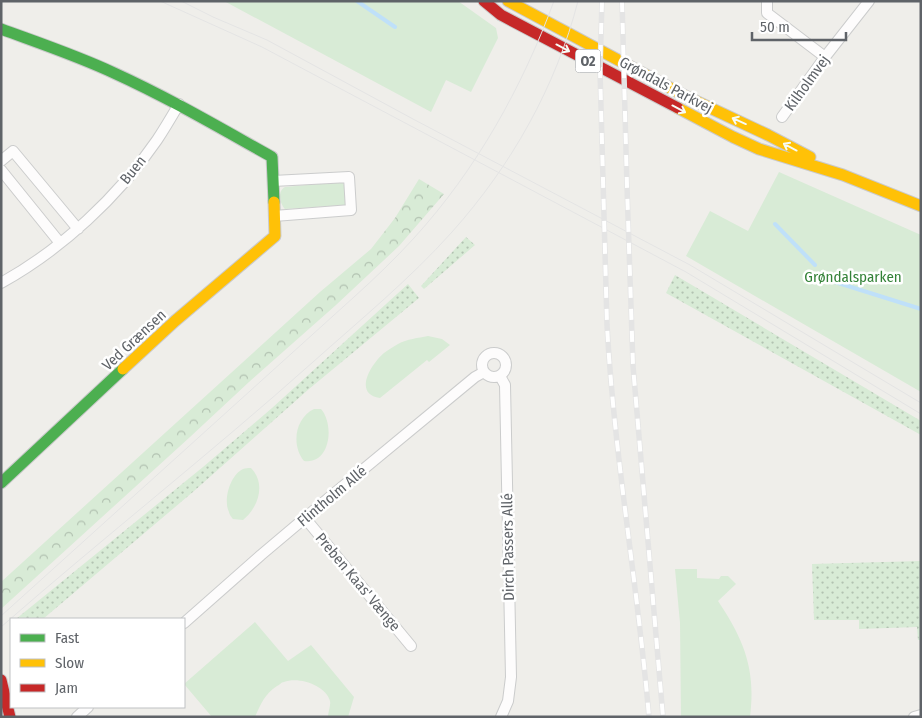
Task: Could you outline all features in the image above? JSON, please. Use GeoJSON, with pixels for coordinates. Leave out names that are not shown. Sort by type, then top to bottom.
{"type":"FeatureCollection","features":[{"type":"Feature","properties":{"kind":"main road","name":"Grøndals Parkvej"},"geometry":{"type":"LineString","coordinates":[[484,1],[501,15],[759,149],[843,175],[921,206]]}},
{"type":"Feature","properties":{"kind":"main road","name":"Grøndals Parkvej"},"geometry":{"type":"LineString","coordinates":[[509,2],[709,108],[768,135],[843,175]]}},
{"type":"Feature","properties":{"kind":"main road","name":"Ved Grænsen"},"geometry":{"type":"LineString","coordinates":[[1,29],[113,72],[179,104],[272,157],[275,236],[176,321],[1,484]]}},
{"type":"Feature","properties":{"kind":"main road"},"geometry":{"type":"LineString","coordinates":[[702,121],[709,108]]}},
{"type":"Feature","properties":{"kind":"main road"},"geometry":{"type":"LineString","coordinates":[[1,680],[10,717]]}},
{"type":"Feature","properties":{"kind":"street"},"geometry":{"type":"LineString","coordinates":[[767,1],[767,13],[825,57]]}},
{"type":"Feature","properties":{"kind":"street","name":"Kilholmvej"},"geometry":{"type":"LineString","coordinates":[[782,117],[825,57],[869,1]]}},
{"type":"Feature","properties":{"kind":"street","name":"Buen"},"geometry":{"type":"LineString","coordinates":[[1,283],[38,260],[90,218],[132,172],[156,141],[179,104]]}},
{"type":"Feature","properties":{"kind":"street"},"geometry":{"type":"LineString","coordinates":[[1,161],[13,151],[78,229]]}},
{"type":"Feature","properties":{"kind":"street"},"geometry":{"type":"LineString","coordinates":[[1,170],[60,243]]}},
{"type":"Feature","properties":{"kind":"street"},"geometry":{"type":"LineString","coordinates":[[273,181],[349,177],[351,210],[274,216]]}},
{"type":"Feature","properties":{"kind":"street"},"geometry":{"type":"LineString","coordinates":[[498,353],[504,357],[506,365],[500,376],[491,377],[484,372],[482,362],[489,354],[498,353]]}},
{"type":"Feature","properties":{"kind":"street","name":"Flintholm Allé"},"geometry":{"type":"LineString","coordinates":[[185,622],[305,518],[475,377],[484,372]]}},
{"type":"Feature","properties":{"kind":"street","name":"Dirch Passers Allé"},"geometry":{"type":"LineString","coordinates":[[500,376],[505,385],[511,677],[508,701],[501,717]]}},
{"type":"Feature","properties":{"kind":"street","name":"Preben Kaas' Vænge"},"geometry":{"type":"LineString","coordinates":[[305,518],[411,646]]}},
{"type":"Feature","properties":{"kind":"street"},"geometry":{"type":"LineString","coordinates":[[76,717],[87,708]]}},
{"type":"Feature","properties":{"kind":"street"},"geometry":{"type":"LineString","coordinates":[[914,717],[921,715]]}},
{"type":"Feature","properties":{"kind":"green space"},"geometry":{"type":"Polygon","coordinates":[[[224,1],[458,1],[496,28],[498,38],[471,92],[446,80],[431,112],[224,1]]]}},
{"type":"Feature","properties":{"kind":"green space","name":"Grøndalsparken"},"geometry":{"type":"Polygon","coordinates":[[[779,172],[921,235],[921,392],[686,256],[710,211],[748,231],[779,172]]]}},
{"type":"Feature","properties":{"kind":"green space"},"geometry":{"type":"Polygon","coordinates":[[[419,179],[444,194],[399,246],[1,609],[1,582],[320,292],[371,249],[395,218],[419,179]]]}},
{"type":"Feature","properties":{"kind":"green space"},"geometry":{"type":"Polygon","coordinates":[[[343,183],[345,188],[345,205],[285,209],[280,198],[281,191],[285,187],[343,183]]]}},
{"type":"Feature","properties":{"kind":"green space"},"geometry":{"type":"Polygon","coordinates":[[[466,237],[475,245],[424,289],[421,286],[466,237]]]}},
{"type":"Feature","properties":{"kind":"green space"},"geometry":{"type":"Polygon","coordinates":[[[675,275],[921,421],[921,435],[666,293],[675,275]]]}},
{"type":"Feature","properties":{"kind":"green space"},"geometry":{"type":"Polygon","coordinates":[[[408,284],[419,298],[309,389],[194,491],[44,618],[17,618],[203,467],[272,408],[408,284]]]}},
{"type":"Feature","properties":{"kind":"green space"},"geometry":{"type":"Polygon","coordinates":[[[428,336],[442,339],[450,345],[429,362],[427,360],[380,398],[367,391],[367,378],[370,371],[384,353],[401,342],[428,336]]]}},
{"type":"Feature","properties":{"kind":"green space"},"geometry":{"type":"Polygon","coordinates":[[[314,409],[321,409],[325,416],[328,424],[328,442],[320,457],[313,461],[304,461],[297,447],[297,432],[303,419],[314,409]]]}},
{"type":"Feature","properties":{"kind":"green space"},"geometry":{"type":"Polygon","coordinates":[[[251,468],[256,474],[258,481],[259,495],[257,502],[249,515],[243,520],[233,519],[227,507],[227,495],[231,482],[238,472],[251,468]]]}},
{"type":"Feature","properties":{"kind":"green space"},"geometry":{"type":"Polygon","coordinates":[[[921,561],[921,640],[918,640],[917,627],[859,629],[859,620],[814,620],[812,564],[921,561]]]}},
{"type":"Feature","properties":{"kind":"green space"},"geometry":{"type":"Polygon","coordinates":[[[675,569],[697,569],[697,578],[719,579],[721,576],[728,576],[736,584],[718,601],[735,629],[746,656],[751,684],[750,717],[681,717],[680,623],[675,569]]]}},
{"type":"Feature","properties":{"kind":"green space"},"geometry":{"type":"Polygon","coordinates":[[[255,622],[288,661],[311,645],[354,697],[348,717],[328,717],[330,701],[323,690],[311,683],[290,680],[283,682],[269,692],[255,717],[212,717],[185,683],[255,622]]]}},
{"type":"Feature","properties":{"kind":"waterway"},"geometry":{"type":"LineString","coordinates":[[357,1],[395,27]]}},
{"type":"Feature","properties":{"kind":"waterway"},"geometry":{"type":"LineString","coordinates":[[775,224],[815,265]]}},
{"type":"Feature","properties":{"kind":"waterway"},"geometry":{"type":"LineString","coordinates":[[835,282],[921,309]]}},
{"type":"Feature","properties":{"kind":"tram line"},"geometry":{"type":"LineString","coordinates":[[160,1],[262,47],[686,272],[921,414]]}},
{"type":"Feature","properties":{"kind":"tram line"},"geometry":{"type":"LineString","coordinates":[[181,1],[267,40],[690,265],[921,403]]}},
{"type":"Feature","properties":{"kind":"tram line"},"geometry":{"type":"LineString","coordinates":[[1,616],[362,290],[414,238],[458,185],[495,127],[527,65],[554,1]]}},
{"type":"Feature","properties":{"kind":"tram line"},"geometry":{"type":"LineString","coordinates":[[11,618],[275,396],[402,283],[452,232],[493,180],[529,124],[557,64],[569,33],[578,1]]}},
{"type":"Feature","properties":{"kind":"tram line"},"geometry":{"type":"LineString","coordinates":[[1,627],[10,619]]}},
{"type":"Feature","properties":{"kind":"railway"},"geometry":{"type":"LineString","coordinates":[[602,1],[600,70],[610,374],[649,717]]}},
{"type":"Feature","properties":{"kind":"railway"},"geometry":{"type":"LineString","coordinates":[[622,1],[633,366],[663,717]]}},
{"type":"Feature","properties":{"kind":"traffic: fast"},"geometry":{"type":"LineString","coordinates":[[1,29],[86,61],[134,83],[272,157],[274,202]]}},
{"type":"Feature","properties":{"kind":"traffic: fast"},"geometry":{"type":"LineString","coordinates":[[1,483],[123,369]]}},
{"type":"Feature","properties":{"kind":"traffic: slow"},"geometry":{"type":"LineString","coordinates":[[508,1],[689,98],[810,157]]}},
{"type":"Feature","properties":{"kind":"traffic: slow"},"geometry":{"type":"LineString","coordinates":[[678,108],[759,149],[843,175],[921,206]]}},
{"type":"Feature","properties":{"kind":"traffic: slow"},"geometry":{"type":"LineString","coordinates":[[123,369],[175,321],[275,236],[274,202]]}},
{"type":"Feature","properties":{"kind":"traffic: jam"},"geometry":{"type":"LineString","coordinates":[[484,1],[501,15],[678,108]]}},
{"type":"Feature","properties":{"kind":"traffic: jam"},"geometry":{"type":"LineString","coordinates":[[1,680],[10,717]]}}]}
